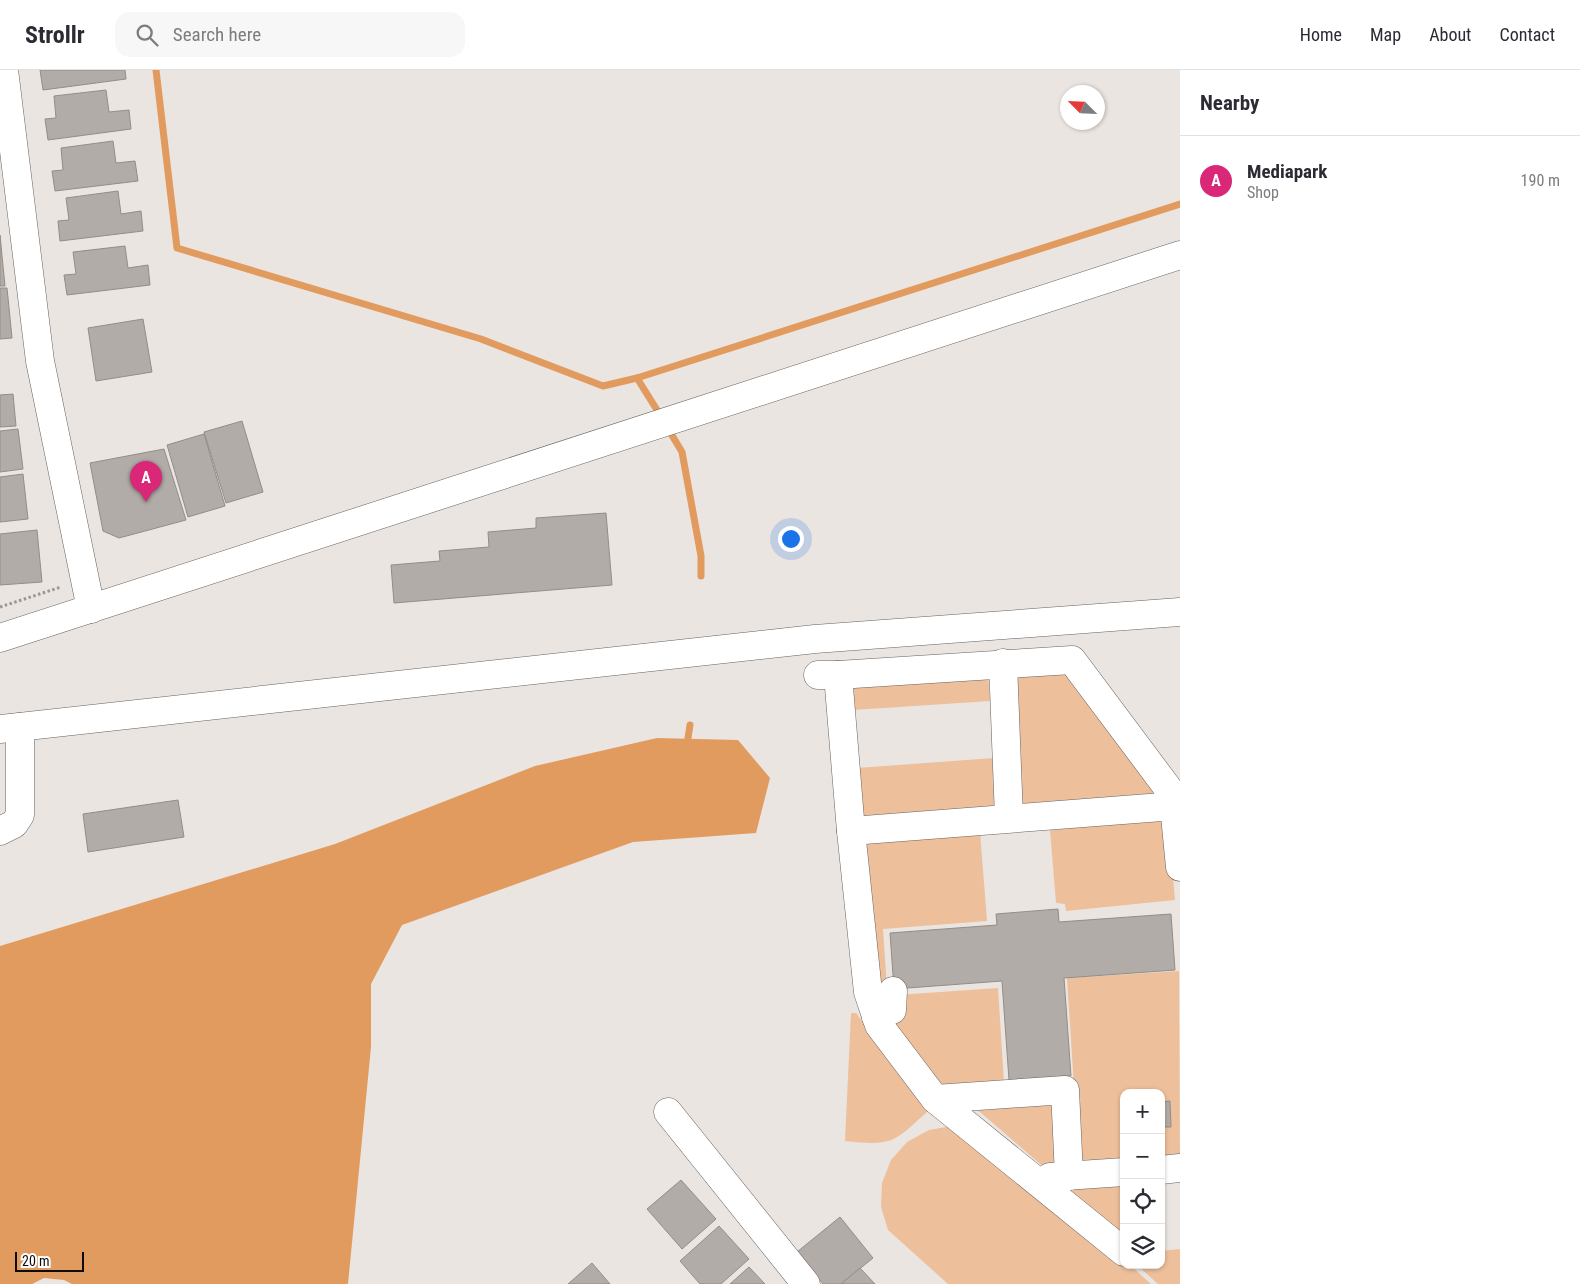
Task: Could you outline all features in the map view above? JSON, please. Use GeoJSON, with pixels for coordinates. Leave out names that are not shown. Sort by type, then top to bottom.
{"type":"FeatureCollection","features":[{"type":"Feature","properties":{"kind":"street"},"geometry":{"type":"LineString","coordinates":[[4,70],[4,101],[40,362],[91,610]]}},
{"type":"Feature","properties":{"kind":"street"},"geometry":{"type":"LineString","coordinates":[[0,638],[1180,255]]}},
{"type":"Feature","properties":{"kind":"street"},"geometry":{"type":"LineString","coordinates":[[0,831],[14,824],[20,816],[10,728],[814,639],[1180,612]]}},
{"type":"Feature","properties":{"kind":"street"},"geometry":{"type":"LineString","coordinates":[[1120,1249],[935,1099],[879,1024],[868,992],[851,831],[828,675],[1072,660],[1173,795],[1180,867]]}},
{"type":"Feature","properties":{"kind":"street"},"geometry":{"type":"LineString","coordinates":[[1004,663],[1009,818]]}},
{"type":"Feature","properties":{"kind":"street"},"geometry":{"type":"LineString","coordinates":[[851,831],[1175,806]]}},
{"type":"Feature","properties":{"kind":"street"},"geometry":{"type":"LineString","coordinates":[[876,1017],[892,1010],[893,991]]}},
{"type":"Feature","properties":{"kind":"street"},"geometry":{"type":"LineString","coordinates":[[935,1099],[1065,1090],[1069,1176]]}},
{"type":"Feature","properties":{"kind":"street"},"geometry":{"type":"LineString","coordinates":[[668,1112],[806,1284]]}},
{"type":"Feature","properties":{"kind":"street"},"geometry":{"type":"LineString","coordinates":[[1165,1170],[1180,1168]]}},
{"type":"Feature","properties":{"kind":"street"},"geometry":{"type":"LineString","coordinates":[[1033,1178],[1120,1172]]}},
{"type":"Feature","properties":{"kind":"path"},"geometry":{"type":"LineString","coordinates":[[0,608],[85,579]]}},
{"type":"Feature","properties":{"kind":"shaded area"},"geometry":{"type":"Polygon","coordinates":[[[1069,667],[1161,797],[1022,808],[1015,671],[1069,667]]]}},
{"type":"Feature","properties":{"kind":"shaded area"},"geometry":{"type":"Polygon","coordinates":[[[988,673],[990,701],[853,710],[851,682],[988,673]]]}},
{"type":"Feature","properties":{"kind":"shaded area"},"geometry":{"type":"Polygon","coordinates":[[[657,738],[738,740],[770,778],[756,833],[633,842],[402,925],[371,984],[371,1047],[348,1284],[72,1284],[64,1280],[44,1278],[32,1284],[0,1284],[0,946],[335,844],[535,766],[657,738]]]}},
{"type":"Feature","properties":{"kind":"shaded area"},"geometry":{"type":"Polygon","coordinates":[[[994,758],[997,809],[860,818],[857,768],[994,758]]]}},
{"type":"Feature","properties":{"kind":"shaded area"},"geometry":{"type":"Polygon","coordinates":[[[1163,820],[1168,822],[1175,900],[1066,911],[1065,904],[1056,903],[1050,830],[1163,820]]]}},
{"type":"Feature","properties":{"kind":"shaded area"},"geometry":{"type":"Polygon","coordinates":[[[980,832],[987,921],[883,929],[888,1002],[878,997],[862,842],[980,832]]]}},
{"type":"Feature","properties":{"kind":"shaded area"},"geometry":{"type":"Polygon","coordinates":[[[1179,971],[1180,1158],[1165,1159],[1165,1089],[1120,1089],[1120,1162],[1079,1165],[1067,978],[1179,971]]]}},
{"type":"Feature","properties":{"kind":"shaded area"},"geometry":{"type":"Polygon","coordinates":[[[998,988],[1004,1083],[947,1087],[936,1084],[896,1029],[897,995],[998,988]]]}},
{"type":"Feature","properties":{"kind":"shaded area"},"geometry":{"type":"Polygon","coordinates":[[[851,1013],[856,1013],[928,1111],[907,1130],[891,1140],[873,1143],[845,1141],[851,1013]]]}},
{"type":"Feature","properties":{"kind":"shaded area"},"geometry":{"type":"Polygon","coordinates":[[[1051,1100],[1057,1170],[1046,1169],[973,1106],[1051,1100]]]}},
{"type":"Feature","properties":{"kind":"shaded area"},"geometry":{"type":"Polygon","coordinates":[[[952,1126],[1120,1262],[1120,1269],[1134,1269],[1151,1284],[948,1284],[888,1230],[881,1207],[882,1183],[891,1160],[907,1142],[929,1130],[952,1126]]]}},
{"type":"Feature","properties":{"kind":"shaded area"},"geometry":{"type":"Polygon","coordinates":[[[1059,1185],[1120,1185],[1120,1231],[1059,1185]]]}},
{"type":"Feature","properties":{"kind":"shaded area"},"geometry":{"type":"Polygon","coordinates":[[[1180,1249],[1180,1284],[1158,1284],[1141,1269],[1165,1269],[1165,1251],[1180,1249]]]}},
{"type":"Feature","properties":{"kind":"building"},"geometry":{"type":"Polygon","coordinates":[[[40,70],[125,70],[126,79],[43,90],[40,70]]]}},
{"type":"Feature","properties":{"kind":"building"},"geometry":{"type":"Polygon","coordinates":[[[106,90],[109,112],[129,110],[131,129],[48,140],[45,119],[56,118],[54,96],[106,90]]]}},
{"type":"Feature","properties":{"kind":"building"},"geometry":{"type":"Polygon","coordinates":[[[113,141],[116,163],[135,161],[138,181],[55,191],[52,171],[63,170],[61,148],[113,141]]]}},
{"type":"Feature","properties":{"kind":"building"},"geometry":{"type":"Polygon","coordinates":[[[118,191],[121,214],[141,211],[143,231],[60,241],[58,221],[69,220],[66,198],[118,191]]]}},
{"type":"Feature","properties":{"kind":"building"},"geometry":{"type":"Polygon","coordinates":[[[0,235],[5,286],[0,286],[0,235]]]}},
{"type":"Feature","properties":{"kind":"building"},"geometry":{"type":"Polygon","coordinates":[[[125,246],[128,268],[148,265],[150,285],[67,295],[64,275],[76,274],[73,252],[125,246]]]}},
{"type":"Feature","properties":{"kind":"building"},"geometry":{"type":"Polygon","coordinates":[[[0,288],[7,288],[12,338],[0,339],[0,288]]]}},
{"type":"Feature","properties":{"kind":"building"},"geometry":{"type":"Polygon","coordinates":[[[143,319],[152,372],[96,381],[88,328],[143,319]]]}},
{"type":"Feature","properties":{"kind":"building"},"geometry":{"type":"Polygon","coordinates":[[[13,394],[16,426],[0,427],[0,395],[13,394]]]}},
{"type":"Feature","properties":{"kind":"building"},"geometry":{"type":"Polygon","coordinates":[[[242,421],[263,492],[226,503],[204,432],[242,421]]]}},
{"type":"Feature","properties":{"kind":"building"},"geometry":{"type":"Polygon","coordinates":[[[18,429],[23,469],[0,472],[0,431],[18,429]]]}},
{"type":"Feature","properties":{"kind":"building"},"geometry":{"type":"Polygon","coordinates":[[[204,434],[225,506],[188,517],[167,445],[204,434]]]}},
{"type":"Feature","properties":{"kind":"building"},"geometry":{"type":"Polygon","coordinates":[[[164,449],[186,520],[119,538],[103,531],[90,463],[164,449]]]}},
{"type":"Feature","properties":{"kind":"building"},"geometry":{"type":"Polygon","coordinates":[[[23,474],[28,519],[0,522],[0,477],[23,474]]]}},
{"type":"Feature","properties":{"kind":"building"},"geometry":{"type":"Polygon","coordinates":[[[606,513],[612,585],[394,603],[391,565],[440,561],[439,551],[489,547],[488,532],[536,528],[536,518],[606,513]]]}},
{"type":"Feature","properties":{"kind":"building"},"geometry":{"type":"Polygon","coordinates":[[[37,530],[42,582],[0,585],[0,534],[37,530]]]}},
{"type":"Feature","properties":{"kind":"building"},"geometry":{"type":"Polygon","coordinates":[[[178,800],[184,837],[88,852],[83,814],[178,800]]]}},
{"type":"Feature","properties":{"kind":"building"},"geometry":{"type":"Polygon","coordinates":[[[1058,909],[1059,922],[1171,914],[1175,970],[1064,978],[1071,1076],[1009,1080],[1002,981],[894,989],[890,933],[997,925],[996,914],[1058,909]]]}},
{"type":"Feature","properties":{"kind":"building"},"geometry":{"type":"Polygon","coordinates":[[[1170,1101],[1171,1127],[1165,1127],[1165,1102],[1170,1101]]]}},
{"type":"Feature","properties":{"kind":"building"},"geometry":{"type":"Polygon","coordinates":[[[681,1180],[716,1219],[682,1249],[647,1209],[681,1180]]]}},
{"type":"Feature","properties":{"kind":"building"},"geometry":{"type":"Polygon","coordinates":[[[840,1217],[873,1258],[841,1284],[823,1284],[797,1252],[840,1217]]]}},
{"type":"Feature","properties":{"kind":"building"},"geometry":{"type":"Polygon","coordinates":[[[719,1226],[749,1259],[721,1284],[700,1284],[680,1261],[719,1226]]]}},
{"type":"Feature","properties":{"kind":"building"},"geometry":{"type":"Polygon","coordinates":[[[592,1263],[610,1284],[568,1284],[592,1263]]]}},
{"type":"Feature","properties":{"kind":"building"},"geometry":{"type":"Polygon","coordinates":[[[749,1267],[765,1284],[730,1284],[749,1267]]]}},
{"type":"Feature","properties":{"kind":"building"},"geometry":{"type":"Polygon","coordinates":[[[860,1268],[875,1284],[841,1284],[860,1268]]]}},
{"type":"Feature","properties":{"kind":"waterway"},"geometry":{"type":"LineString","coordinates":[[156,70],[177,248],[481,339],[603,386],[637,378],[1180,204]]}},
{"type":"Feature","properties":{"kind":"waterway"},"geometry":{"type":"LineString","coordinates":[[637,378],[662,418]]}},
{"type":"Feature","properties":{"kind":"waterway"},"geometry":{"type":"LineString","coordinates":[[667,427],[682,452],[701,556],[701,576]]}},
{"type":"Feature","properties":{"kind":"waterway"},"geometry":{"type":"LineString","coordinates":[[688,738],[690,725]]}},
{"type":"Feature","properties":{"kind":"place","name":"Mediapark"},"geometry":{"type":"Point","coordinates":[146,502]}}]}
